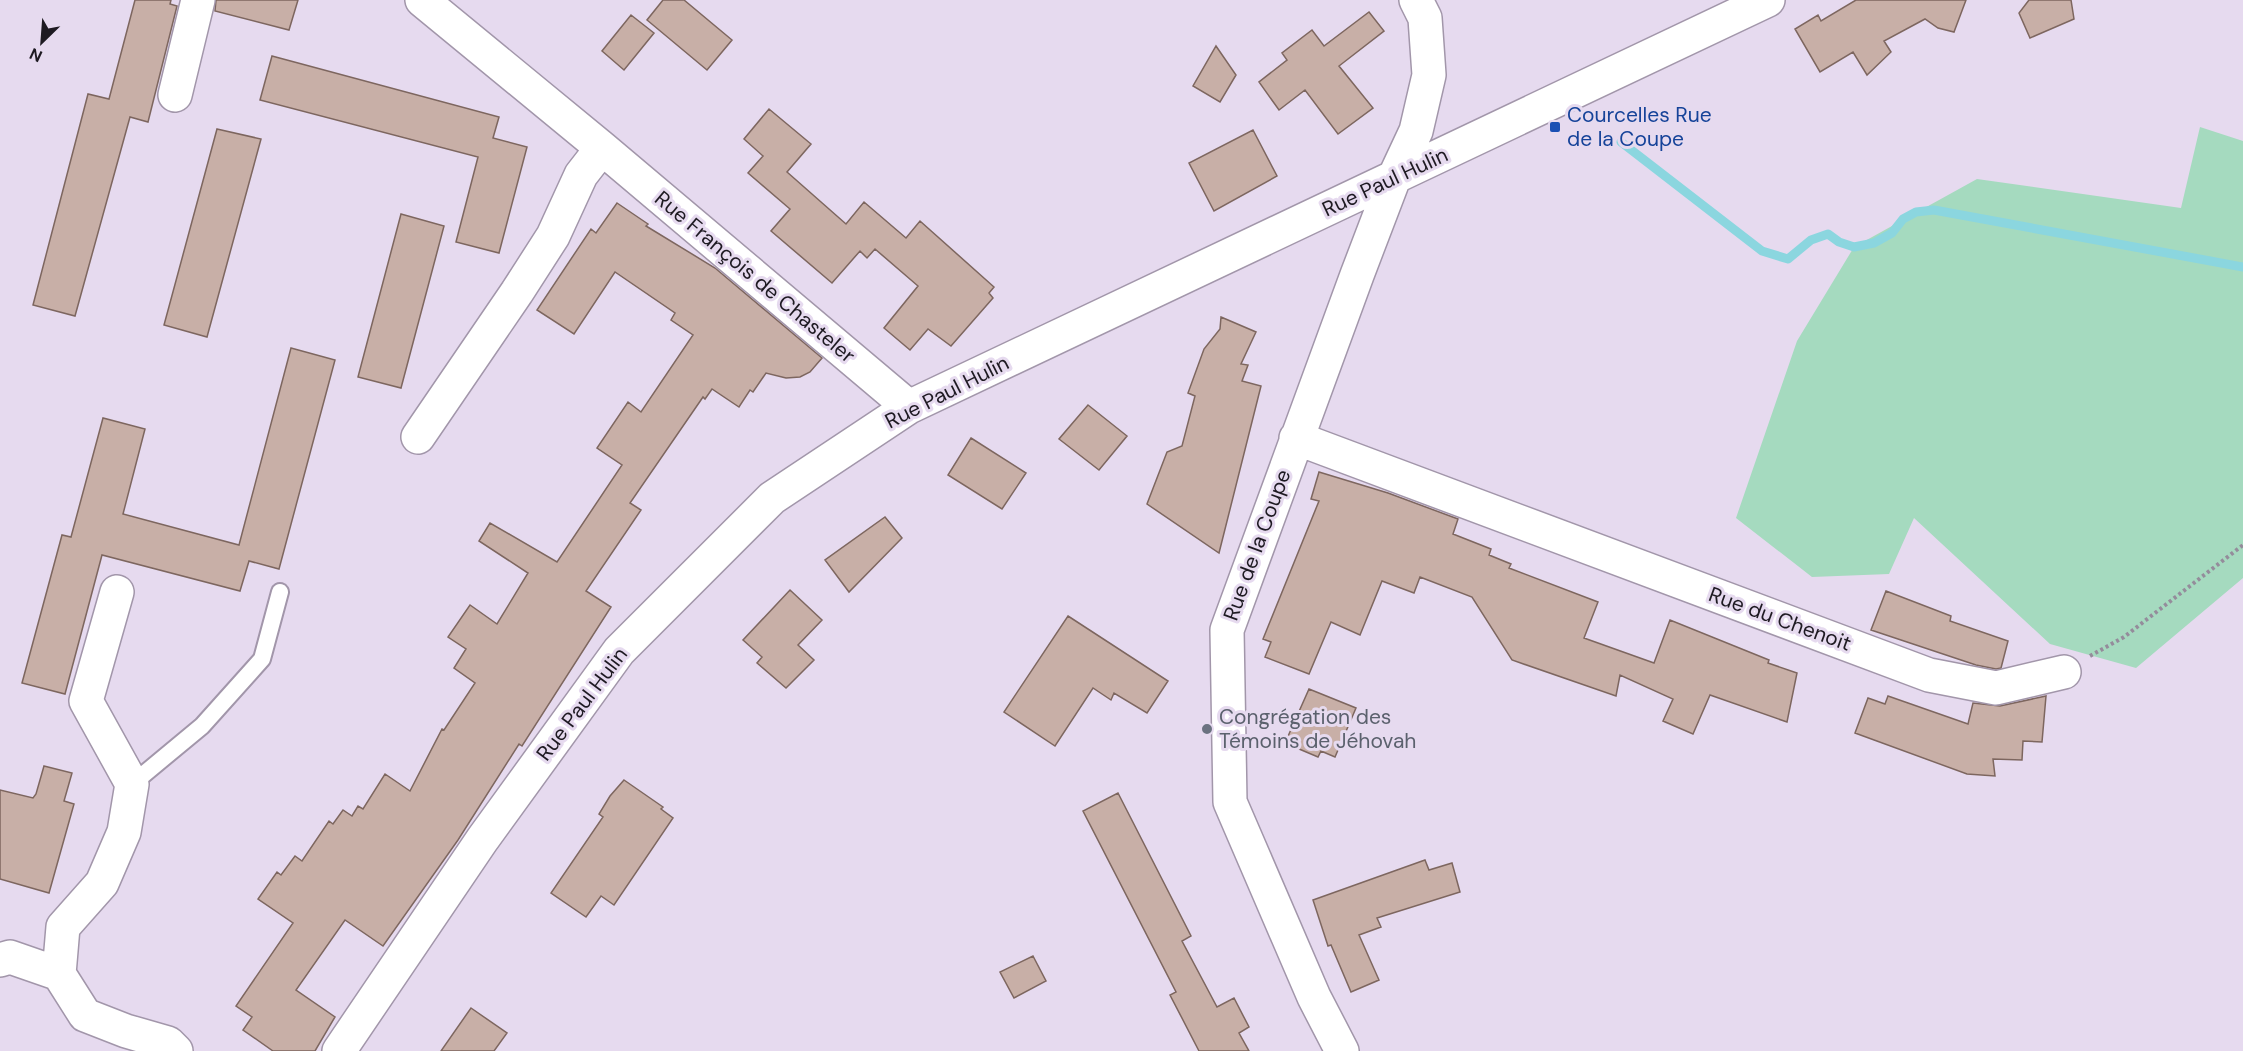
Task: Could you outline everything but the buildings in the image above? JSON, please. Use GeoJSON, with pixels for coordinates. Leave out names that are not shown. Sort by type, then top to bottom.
{"type":"FeatureCollection","features":[{"type":"Feature","properties":{"kind":"street"},"geometry":{"type":"LineString","coordinates":[[175,95],[198,0]]}},
{"type":"Feature","properties":{"kind":"street","name":"Rue François de Chasteler"},"geometry":{"type":"LineString","coordinates":[[422,0],[602,148],[909,407]]}},
{"type":"Feature","properties":{"kind":"street","name":"Rue de la Coupe"},"geometry":{"type":"LineString","coordinates":[[1342,1051],[1314,997],[1230,802],[1227,630],[1296,438],[1394,178],[1416,131],[1429,75],[1425,18],[1416,0]]}},
{"type":"Feature","properties":{"kind":"street","name":"Rue Paul Hulin"},"geometry":{"type":"LineString","coordinates":[[339,1051],[482,840],[619,651],[772,498],[909,407],[1768,0]]}},
{"type":"Feature","properties":{"kind":"street"},"geometry":{"type":"LineString","coordinates":[[418,437],[518,292],[553,236],[581,175],[602,148]]}},
{"type":"Feature","properties":{"kind":"street","name":"Rue du Chenoit"},"geometry":{"type":"LineString","coordinates":[[1296,438],[1929,675],[1996,688],[2064,672]]}},
{"type":"Feature","properties":{"kind":"street"},"geometry":{"type":"LineString","coordinates":[[117,592],[86,701],[132,784],[124,832],[102,884],[63,927],[59,974],[85,1015],[126,1031],[168,1042],[176,1051]]}},
{"type":"Feature","properties":{"kind":"street"},"geometry":{"type":"LineString","coordinates":[[0,960],[10,957],[59,974]]}},
{"type":"Feature","properties":{"kind":"lane"},"geometry":{"type":"LineString","coordinates":[[132,784],[202,726],[261,659],[280,592]]}},
{"type":"Feature","properties":{"kind":"path"},"geometry":{"type":"LineString","coordinates":[[2064,672],[2124,637],[2243,545]]}},
{"type":"Feature","properties":{"kind":"green space"},"geometry":{"type":"Polygon","coordinates":[[[2200,127],[2243,141],[2243,578],[2136,668],[2050,644],[1914,518],[1889,574],[1812,577],[1736,518],[1797,341],[1854,247],[1977,179],[2181,208],[2200,127]]]}},
{"type":"Feature","properties":{"kind":"waterway"},"geometry":{"type":"LineString","coordinates":[[1621,142],[1762,251],[1788,259],[1811,240],[1828,234],[1839,242],[1854,247],[1874,243],[1892,233],[1903,219],[1916,212],[1934,210],[2243,267]]}},
{"type":"Feature","properties":{"kind":"place","name":"Courcelles Rue de la Coupe"},"geometry":{"type":"Point","coordinates":[1555,127]}},
{"type":"Feature","properties":{"kind":"place","name":"Congrégation des Témoins de Jéhovah"},"geometry":{"type":"Point","coordinates":[1207,729]}}]}
